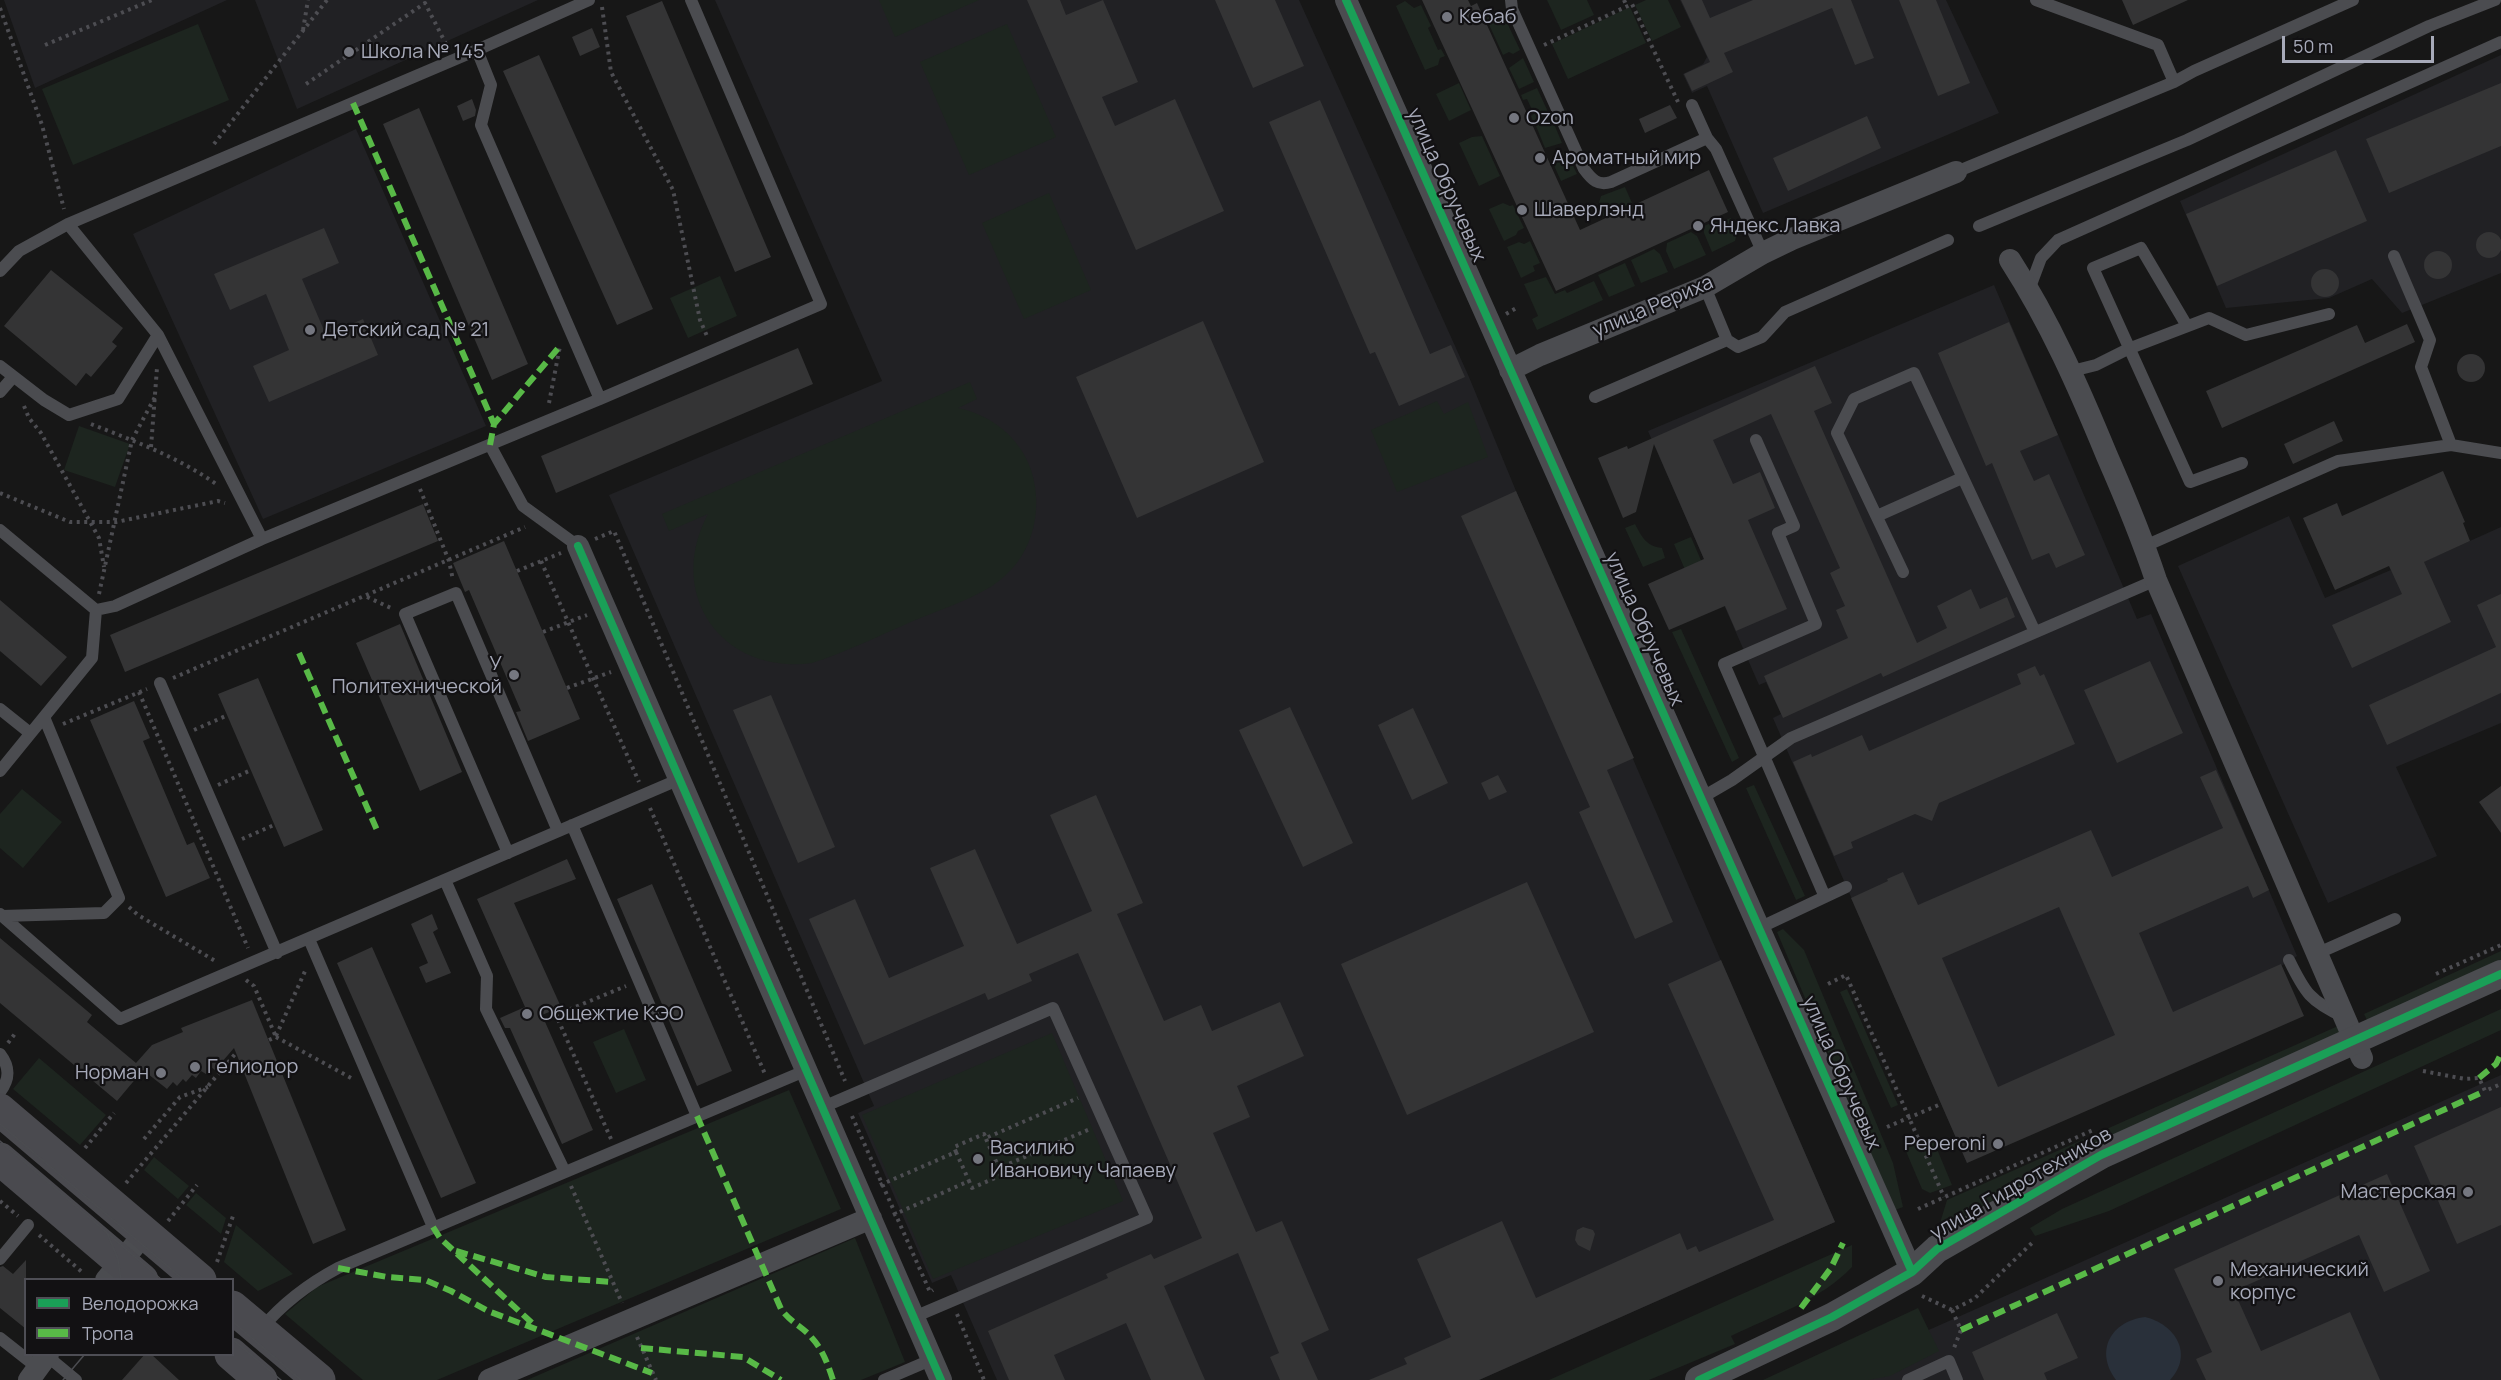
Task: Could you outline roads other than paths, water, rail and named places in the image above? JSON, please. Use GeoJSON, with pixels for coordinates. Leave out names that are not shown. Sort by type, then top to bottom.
{"type":"FeatureCollection","features":[{"type":"Feature","properties":{"kind":"main road"},"geometry":{"type":"LineString","coordinates":[[0,1110],[155,1228],[208,1273]]}},
{"type":"Feature","properties":{"kind":"main road"},"geometry":{"type":"LineString","coordinates":[[0,1159],[123,1273]]}},
{"type":"Feature","properties":{"kind":"main road"},"geometry":{"type":"LineString","coordinates":[[234,1309],[319,1380]]}},
{"type":"Feature","properties":{"kind":"main road"},"geometry":{"type":"LineString","coordinates":[[233,1356],[261,1380]]}},
{"type":"Feature","properties":{"kind":"street","name":"улица Обручевых"},"geometry":{"type":"LineString","coordinates":[[1346,0],[1917,1284]]}},
{"type":"Feature","properties":{"kind":"street","name":"улица Рериха"},"geometry":{"type":"LineString","coordinates":[[1510,370],[1540,355],[1705,287],[1792,239],[1956,172]]}},
{"type":"Feature","properties":{"kind":"street"},"geometry":{"type":"LineString","coordinates":[[2010,260],[2029,290],[2072,371],[2145,546],[2156,580],[2353,1038]]}},
{"type":"Feature","properties":{"kind":"street"},"geometry":{"type":"LineString","coordinates":[[578,546],[937,1370]]}},
{"type":"Feature","properties":{"kind":"street","name":"улица Гидротехников"},"geometry":{"type":"LineString","coordinates":[[1699,1380],[1832,1317],[1917,1284],[2111,1172],[2353,1038],[2501,974]]}},
{"type":"Feature","properties":{"kind":"street","name":"улица Гидротехников"},"geometry":{"type":"LineString","coordinates":[[2353,1038],[2501,995]]}},
{"type":"Feature","properties":{"kind":"street"},"geometry":{"type":"LineString","coordinates":[[489,1380],[872,1220]]}},
{"type":"Feature","properties":{"kind":"street"},"geometry":{"type":"LineString","coordinates":[[123,1273],[155,1228]]}},
{"type":"Feature","properties":{"kind":"lane"},"geometry":{"type":"LineString","coordinates":[[0,271],[19,251],[68,224],[589,0]]}},
{"type":"Feature","properties":{"kind":"lane"},"geometry":{"type":"LineString","coordinates":[[96,610],[115,606],[261,539],[600,399],[821,304],[691,0]]}},
{"type":"Feature","properties":{"kind":"lane"},"geometry":{"type":"LineString","coordinates":[[1511,0],[1512,9],[1584,169],[1591,179],[1603,184],[1611,182],[1707,138]]}},
{"type":"Feature","properties":{"kind":"lane"},"geometry":{"type":"LineString","coordinates":[[2036,0],[2102,22],[2158,45],[2174,82]]}},
{"type":"Feature","properties":{"kind":"lane"},"geometry":{"type":"LineString","coordinates":[[1956,172],[2174,82],[2352,0]]}},
{"type":"Feature","properties":{"kind":"lane"},"geometry":{"type":"LineString","coordinates":[[1978,226],[2187,140],[2429,26],[2495,0]]}},
{"type":"Feature","properties":{"kind":"lane"},"geometry":{"type":"LineString","coordinates":[[2029,290],[2041,258],[2058,240],[2501,42]]}},
{"type":"Feature","properties":{"kind":"lane"},"geometry":{"type":"LineString","coordinates":[[477,50],[492,85],[481,125],[600,399]]}},
{"type":"Feature","properties":{"kind":"lane"},"geometry":{"type":"LineString","coordinates":[[1692,105],[1707,138],[1716,149],[1763,253]]}},
{"type":"Feature","properties":{"kind":"lane"},"geometry":{"type":"LineString","coordinates":[[68,224],[158,335],[261,539]]}},
{"type":"Feature","properties":{"kind":"lane"},"geometry":{"type":"LineString","coordinates":[[1705,287],[1727,340],[1738,347],[1762,337],[1785,312],[1948,240]]}},
{"type":"Feature","properties":{"kind":"lane"},"geometry":{"type":"LineString","coordinates":[[2187,326],[2141,248],[2093,268],[2190,482],[2242,463]]}},
{"type":"Feature","properties":{"kind":"lane"},"geometry":{"type":"LineString","coordinates":[[2394,256],[2430,340],[2421,367],[2451,445]]}},
{"type":"Feature","properties":{"kind":"lane"},"geometry":{"type":"LineString","coordinates":[[2072,371],[2096,366],[2128,349],[2209,318],[2246,335],[2329,314]]}},
{"type":"Feature","properties":{"kind":"lane"},"geometry":{"type":"LineString","coordinates":[[0,366],[69,415],[118,399],[158,335]]}},
{"type":"Feature","properties":{"kind":"lane"},"geometry":{"type":"LineString","coordinates":[[1595,398],[1727,340]]}},
{"type":"Feature","properties":{"kind":"lane"},"geometry":{"type":"LineString","coordinates":[[1903,572],[1837,433],[1854,399],[1914,373],[2034,632]]}},
{"type":"Feature","properties":{"kind":"lane"},"geometry":{"type":"LineString","coordinates":[[0,392],[13,377]]}},
{"type":"Feature","properties":{"kind":"lane"},"geometry":{"type":"LineString","coordinates":[[1756,440],[1794,526],[1778,533],[1816,624],[1724,664],[1825,897]]}},
{"type":"Feature","properties":{"kind":"lane"},"geometry":{"type":"LineString","coordinates":[[490,445],[523,506],[578,546]]}},
{"type":"Feature","properties":{"kind":"lane"},"geometry":{"type":"LineString","coordinates":[[2145,546],[2338,461],[2451,445],[2501,453]]}},
{"type":"Feature","properties":{"kind":"lane"},"geometry":{"type":"LineString","coordinates":[[1877,516],[1962,478]]}},
{"type":"Feature","properties":{"kind":"lane"},"geometry":{"type":"LineString","coordinates":[[0,530],[96,610]]}},
{"type":"Feature","properties":{"kind":"lane"},"geometry":{"type":"LineString","coordinates":[[1701,798],[1732,780],[1763,755],[1791,738],[2156,580]]}},
{"type":"Feature","properties":{"kind":"lane"},"geometry":{"type":"LineString","coordinates":[[508,853],[405,614],[456,593],[558,831]]}},
{"type":"Feature","properties":{"kind":"lane"},"geometry":{"type":"LineString","coordinates":[[0,771],[92,658],[96,610]]}},
{"type":"Feature","properties":{"kind":"lane"},"geometry":{"type":"LineString","coordinates":[[160,683],[277,953]]}},
{"type":"Feature","properties":{"kind":"lane"},"geometry":{"type":"LineString","coordinates":[[0,709],[30,733]]}},
{"type":"Feature","properties":{"kind":"lane"},"geometry":{"type":"LineString","coordinates":[[1,915],[104,913],[119,898],[44,717]]}},
{"type":"Feature","properties":{"kind":"lane"},"geometry":{"type":"LineString","coordinates":[[1,915],[120,1019],[277,953],[312,945],[445,880],[680,778]]}},
{"type":"Feature","properties":{"kind":"lane"},"geometry":{"type":"LineString","coordinates":[[572,825],[697,1116]]}},
{"type":"Feature","properties":{"kind":"lane"},"geometry":{"type":"LineString","coordinates":[[445,880],[487,976],[486,1010],[565,1172]]}},
{"type":"Feature","properties":{"kind":"lane"},"geometry":{"type":"LineString","coordinates":[[1760,927],[1846,887]]}},
{"type":"Feature","properties":{"kind":"lane"},"geometry":{"type":"LineString","coordinates":[[2316,954],[2395,919]]}},
{"type":"Feature","properties":{"kind":"lane"},"geometry":{"type":"LineString","coordinates":[[312,945],[433,1227]]}},
{"type":"Feature","properties":{"kind":"lane"},"geometry":{"type":"LineString","coordinates":[[2289,960],[2303,989],[2353,1038]]}},
{"type":"Feature","properties":{"kind":"lane"},"geometry":{"type":"LineString","coordinates":[[823,1107],[1053,1008],[1147,1218],[914,1317]]}},
{"type":"Feature","properties":{"kind":"lane"},"geometry":{"type":"LineString","coordinates":[[0,1054],[6,1062],[8,1072],[6,1082],[0,1092]]}},
{"type":"Feature","properties":{"kind":"lane"},"geometry":{"type":"LineString","coordinates":[[260,1330],[274,1314],[310,1283],[339,1268],[807,1070]]}},
{"type":"Feature","properties":{"kind":"lane"},"geometry":{"type":"LineString","coordinates":[[0,1258],[28,1225]]}},
{"type":"Feature","properties":{"kind":"lane"},"geometry":{"type":"LineString","coordinates":[[0,1338],[24,1354]]}},
{"type":"Feature","properties":{"kind":"lane"},"geometry":{"type":"LineString","coordinates":[[27,1356],[40,1365],[76,1380]]}},
{"type":"Feature","properties":{"kind":"lane"},"geometry":{"type":"LineString","coordinates":[[1908,1380],[1949,1361],[1957,1380]]}},
{"type":"Feature","properties":{"kind":"lane"},"geometry":{"type":"LineString","coordinates":[[884,1380],[937,1370]]}},
{"type":"Feature","properties":{"kind":"tram line"},"geometry":{"type":"LineString","coordinates":[[0,1124],[182,1278]]}},
{"type":"Feature","properties":{"kind":"tram line"},"geometry":{"type":"LineString","coordinates":[[0,1141],[160,1278]]}},
{"type":"Feature","properties":{"kind":"tram line"},"geometry":{"type":"LineString","coordinates":[[107,1233],[118,1259],[121,1278]]}},
{"type":"Feature","properties":{"kind":"tram line"},"geometry":{"type":"LineString","coordinates":[[234,1323],[301,1380]]}},
{"type":"Feature","properties":{"kind":"tram line"},"geometry":{"type":"LineString","coordinates":[[234,1341],[281,1380]]}},
{"type":"Feature","properties":{"kind":"tram line"},"geometry":{"type":"LineString","coordinates":[[63,1380],[83,1356]]}},
{"type":"Feature","properties":{"kind":"place","name":"Кебаб"},"geometry":{"type":"Point","coordinates":[1447,17]}},
{"type":"Feature","properties":{"kind":"place","name":"Школа № 145"},"geometry":{"type":"Point","coordinates":[349,52]}},
{"type":"Feature","properties":{"kind":"place","name":"Ozon"},"geometry":{"type":"Point","coordinates":[1514,118]}},
{"type":"Feature","properties":{"kind":"place","name":"Ароматный мир"},"geometry":{"type":"Point","coordinates":[1540,158]}},
{"type":"Feature","properties":{"kind":"place","name":"Шаверлэнд"},"geometry":{"type":"Point","coordinates":[1522,210]}},
{"type":"Feature","properties":{"kind":"place","name":"Яндекс.Лавка"},"geometry":{"type":"Point","coordinates":[1698,226]}},
{"type":"Feature","properties":{"kind":"place","name":"Детский сад № 21"},"geometry":{"type":"Point","coordinates":[310,330]}},
{"type":"Feature","properties":{"kind":"place","name":"У Политехнической"},"geometry":{"type":"Point","coordinates":[514,675]}},
{"type":"Feature","properties":{"kind":"place","name":"Общежтие КЭО"},"geometry":{"type":"Point","coordinates":[527,1014]}},
{"type":"Feature","properties":{"kind":"place","name":"Гелиодор"},"geometry":{"type":"Point","coordinates":[195,1067]}},
{"type":"Feature","properties":{"kind":"place","name":"Норман"},"geometry":{"type":"Point","coordinates":[161,1073]}},
{"type":"Feature","properties":{"kind":"place","name":"Peperoni"},"geometry":{"type":"Point","coordinates":[1998,1144]}},
{"type":"Feature","properties":{"kind":"place","name":"Василию Ивановичу Чапаеву"},"geometry":{"type":"Point","coordinates":[978,1159]}},
{"type":"Feature","properties":{"kind":"place","name":"Мастерская"},"geometry":{"type":"Point","coordinates":[2468,1192]}},
{"type":"Feature","properties":{"kind":"place","name":"Механический корпус"},"geometry":{"type":"Point","coordinates":[2218,1281]}}]}
